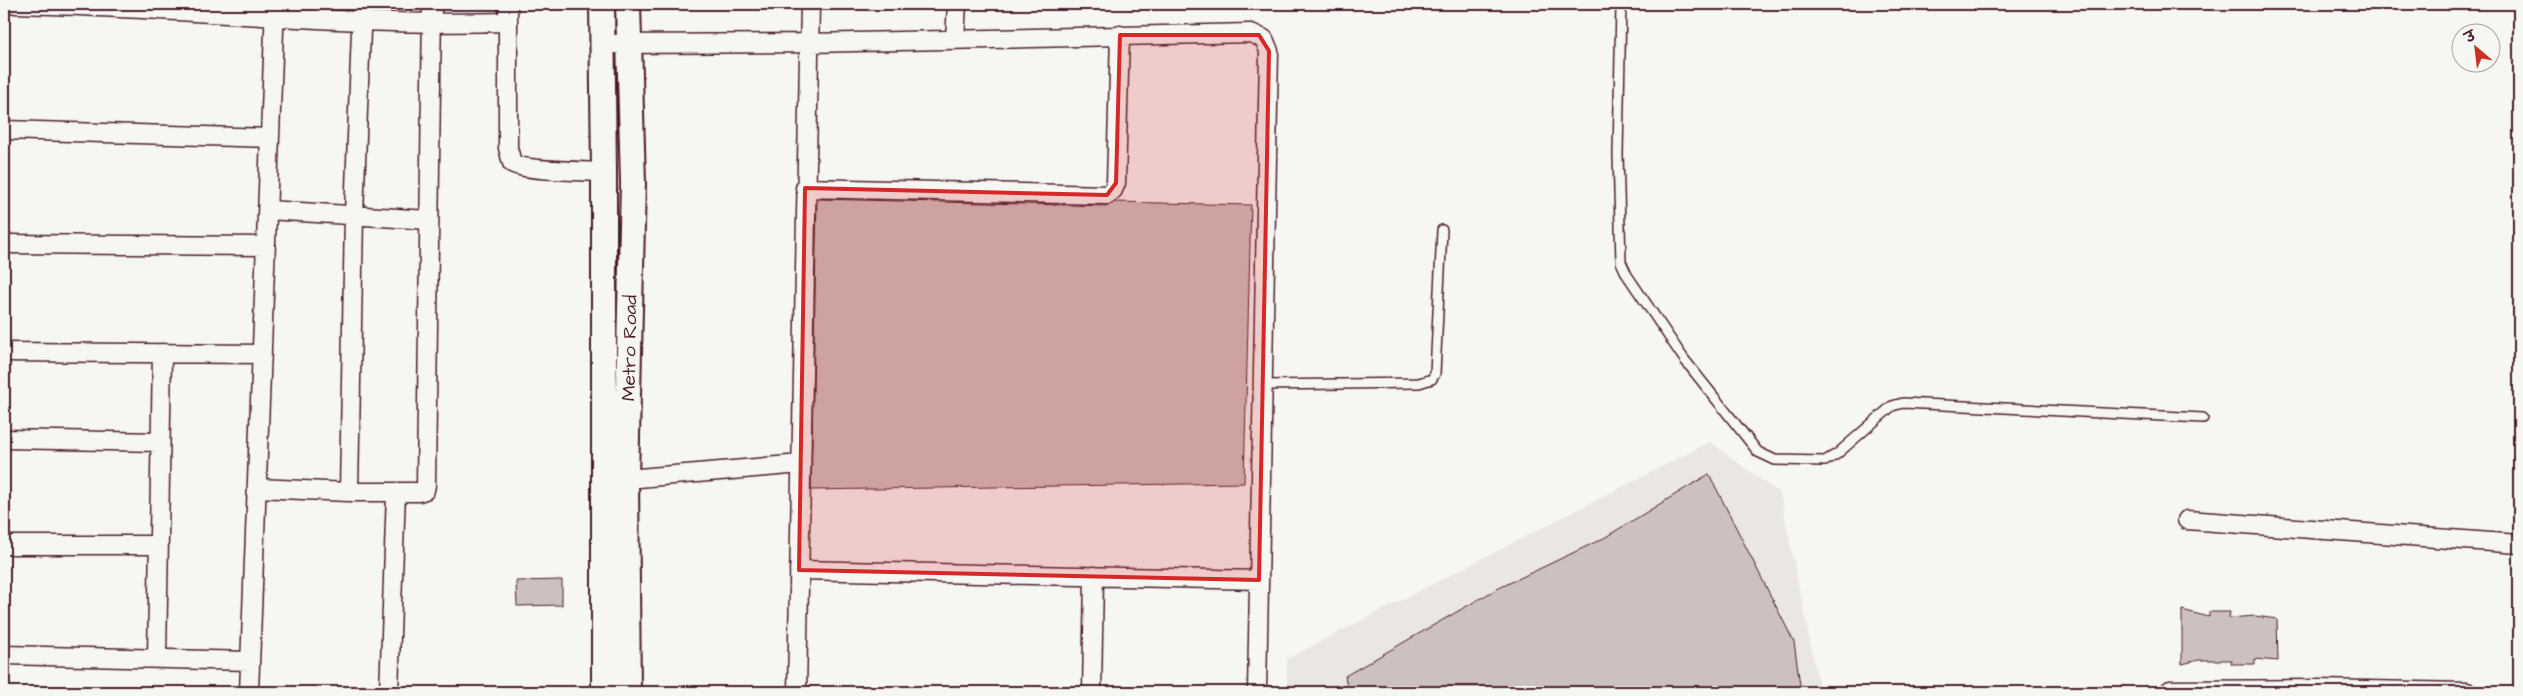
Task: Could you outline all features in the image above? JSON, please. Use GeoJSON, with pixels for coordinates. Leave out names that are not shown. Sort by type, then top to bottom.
{"type":"FeatureCollection","features":[{"type":"Feature","properties":{"kind":"street"},"geometry":{"type":"LineString","coordinates":[[15,4],[362,12],[432,24],[508,22]]}},
{"type":"Feature","properties":{"kind":"street"},"geometry":{"type":"LineString","coordinates":[[256,488],[349,492],[418,492],[425,490],[432,4]]}},
{"type":"Feature","properties":{"kind":"street"},"geometry":{"type":"LineString","coordinates":[[508,4],[508,148],[512,162],[517,166],[541,169],[604,172]]}},
{"type":"Feature","properties":{"kind":"street","name":"Metro Road"},"geometry":{"type":"LineString","coordinates":[[602,4],[604,44],[604,172],[615,480],[628,692]]}},
{"type":"Feature","properties":{"kind":"street","name":"Metro Road"},"geometry":{"type":"LineString","coordinates":[[604,692],[633,184],[628,4]]}},
{"type":"Feature","properties":{"kind":"street"},"geometry":{"type":"LineString","coordinates":[[797,692],[805,188],[810,4]]}},
{"type":"Feature","properties":{"kind":"street"},"geometry":{"type":"LineString","coordinates":[[955,39],[957,4]]}},
{"type":"Feature","properties":{"kind":"street"},"geometry":{"type":"LineString","coordinates":[[249,692],[275,9]]}},
{"type":"Feature","properties":{"kind":"street"},"geometry":{"type":"LineString","coordinates":[[349,492],[354,215],[362,12]]}},
{"type":"Feature","properties":{"kind":"street"},"geometry":{"type":"LineString","coordinates":[[604,44],[810,42],[1251,33],[1259,35],[1266,43],[1269,51],[1257,692]]}},
{"type":"Feature","properties":{"kind":"street"},"geometry":{"type":"LineString","coordinates":[[805,188],[1107,195],[1113,190],[1116,183],[1120,35]]}},
{"type":"Feature","properties":{"kind":"street"},"geometry":{"type":"LineString","coordinates":[[4,130],[270,138]]}},
{"type":"Feature","properties":{"kind":"street"},"geometry":{"type":"LineString","coordinates":[[268,210],[429,220]]}},
{"type":"Feature","properties":{"kind":"street"},"geometry":{"type":"LineString","coordinates":[[4,244],[266,246]]}},
{"type":"Feature","properties":{"kind":"street"},"geometry":{"type":"LineString","coordinates":[[4,352],[262,354]]}},
{"type":"Feature","properties":{"kind":"street"},"geometry":{"type":"LineString","coordinates":[[157,658],[162,353]]}},
{"type":"Feature","properties":{"kind":"street"},"geometry":{"type":"LineString","coordinates":[[4,439],[160,442]]}},
{"type":"Feature","properties":{"kind":"street"},"geometry":{"type":"LineString","coordinates":[[615,480],[801,464]]}},
{"type":"Feature","properties":{"kind":"street"},"geometry":{"type":"LineString","coordinates":[[388,692],[396,492]]}},
{"type":"Feature","properties":{"kind":"street"},"geometry":{"type":"LineString","coordinates":[[2187,520],[2519,544]]}},
{"type":"Feature","properties":{"kind":"street"},"geometry":{"type":"LineString","coordinates":[[4,544],[159,545]]}},
{"type":"Feature","properties":{"kind":"street"},"geometry":{"type":"LineString","coordinates":[[800,570],[1259,580]]}},
{"type":"Feature","properties":{"kind":"street"},"geometry":{"type":"LineString","coordinates":[[1092,692],[1094,576]]}},
{"type":"Feature","properties":{"kind":"street"},"geometry":{"type":"LineString","coordinates":[[4,655],[250,661]]}},
{"type":"Feature","properties":{"kind":"street"},"geometry":{"type":"LineString","coordinates":[[2170,690],[2317,689],[2467,692]]}},
{"type":"Feature","properties":{"kind":"lane"},"geometry":{"type":"LineString","coordinates":[[1621,4],[1618,154],[1621,262],[1627,275],[1684,359],[1758,452],[1775,460],[1825,461],[1837,454],[1892,406],[1903,403],[2203,418]]}},
{"type":"Feature","properties":{"kind":"lane"},"geometry":{"type":"LineString","coordinates":[[1263,385],[1419,383],[1432,379],[1435,374],[1442,230]]}},
{"type":"Feature","properties":{"kind":"highlighted area"},"geometry":{"type":"Polygon","coordinates":[[[1120,35],[1259,35],[1269,51],[1259,580],[799,570],[805,188],[1107,195],[1116,183],[1120,35]]]}},
{"type":"Feature","properties":{"kind":"shaded area"},"geometry":{"type":"Polygon","coordinates":[[[1710,442],[1780,494],[1820,692],[1287,692],[1287,659],[1710,442]]]}},
{"type":"Feature","properties":{"kind":"building"},"geometry":{"type":"Polygon","coordinates":[[[817,199],[1107,206],[1115,202],[1251,205],[1244,483],[811,490],[817,199]]]}},
{"type":"Feature","properties":{"kind":"building"},"geometry":{"type":"Polygon","coordinates":[[[1709,474],[1794,642],[1801,692],[1348,692],[1345,676],[1495,590],[1604,538],[1709,474]]]}},
{"type":"Feature","properties":{"kind":"building"},"geometry":{"type":"Polygon","coordinates":[[[562,580],[562,605],[517,606],[516,581],[562,580]]]}},
{"type":"Feature","properties":{"kind":"building"},"geometry":{"type":"Polygon","coordinates":[[[2182,610],[2209,617],[2209,612],[2230,612],[2229,618],[2255,616],[2277,619],[2278,661],[2255,659],[2255,664],[2231,664],[2232,660],[2199,660],[2182,664],[2182,610]]]}}]}
